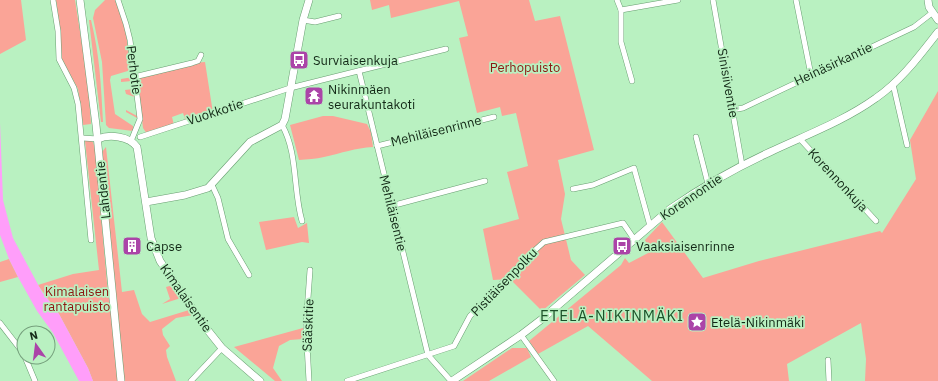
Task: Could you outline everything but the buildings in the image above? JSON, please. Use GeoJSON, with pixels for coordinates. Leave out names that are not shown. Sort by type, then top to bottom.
{"type":"FeatureCollection","features":[{"type":"Feature","properties":{"kind":"street"},"geometry":{"type":"LineString","coordinates":[[53,0],[58,30],[58,59],[74,88],[82,138],[91,240]]}},
{"type":"Feature","properties":{"kind":"street","name":"Lahdentie"},"geometry":{"type":"LineString","coordinates":[[80,0],[98,139],[121,381]]}},
{"type":"Feature","properties":{"kind":"street","name":"Perhotie"},"geometry":{"type":"LineString","coordinates":[[118,0],[126,24],[140,119],[131,140]]}},
{"type":"Feature","properties":{"kind":"street"},"geometry":{"type":"LineString","coordinates":[[146,202],[191,194],[212,185],[250,142],[282,125],[285,119],[303,20],[309,0]]}},
{"type":"Feature","properties":{"kind":"street"},"geometry":{"type":"LineString","coordinates":[[617,0],[621,10],[621,42],[632,81]]}},
{"type":"Feature","properties":{"kind":"street"},"geometry":{"type":"LineString","coordinates":[[621,10],[678,0]]}},
{"type":"Feature","properties":{"kind":"street","name":"Sinisiiventie"},"geometry":{"type":"LineString","coordinates":[[714,0],[742,165]]}},
{"type":"Feature","properties":{"kind":"street"},"geometry":{"type":"LineString","coordinates":[[796,0],[811,75]]}},
{"type":"Feature","properties":{"kind":"street"},"geometry":{"type":"LineString","coordinates":[[928,0],[932,13],[938,20]]}},
{"type":"Feature","properties":{"kind":"street","name":"Heinäsirkantie"},"geometry":{"type":"LineString","coordinates":[[732,110],[743,108],[914,27],[932,13]]}},
{"type":"Feature","properties":{"kind":"street"},"geometry":{"type":"LineString","coordinates":[[303,20],[315,22],[339,16]]}},
{"type":"Feature","properties":{"kind":"street","name":"Korennontie"},"geometry":{"type":"LineString","coordinates":[[452,381],[521,335],[673,207],[708,184],[742,165],[851,114],[875,99],[893,84],[920,55],[938,32]]}},
{"type":"Feature","properties":{"kind":"street"},"geometry":{"type":"LineString","coordinates":[[290,88],[446,49]]}},
{"type":"Feature","properties":{"kind":"street"},"geometry":{"type":"LineString","coordinates":[[134,77],[192,63],[198,61],[201,55]]}},
{"type":"Feature","properties":{"kind":"street","name":"Mehiläisentie"},"geometry":{"type":"LineString","coordinates":[[359,71],[428,355]]}},
{"type":"Feature","properties":{"kind":"street"},"geometry":{"type":"LineString","coordinates":[[893,84],[907,145]]}},
{"type":"Feature","properties":{"kind":"street","name":"Vuokkotie"},"geometry":{"type":"LineString","coordinates":[[140,136],[290,88]]}},
{"type":"Feature","properties":{"kind":"street","name":"Mehiläisenrinne"},"geometry":{"type":"LineString","coordinates":[[377,146],[494,117]]}},
{"type":"Feature","properties":{"kind":"street"},"geometry":{"type":"LineString","coordinates":[[282,125],[287,133],[294,163],[302,221]]}},
{"type":"Feature","properties":{"kind":"street"},"geometry":{"type":"LineString","coordinates":[[82,138],[98,139],[106,136],[131,140]]}},
{"type":"Feature","properties":{"kind":"street"},"geometry":{"type":"LineString","coordinates":[[696,137],[708,184]]}},
{"type":"Feature","properties":{"kind":"street","name":"Korennonkuja"},"geometry":{"type":"LineString","coordinates":[[800,139],[876,221]]}},
{"type":"Feature","properties":{"kind":"street","name":"Kimalaisentie"},"geometry":{"type":"LineString","coordinates":[[131,140],[139,152],[151,238],[160,261],[222,348],[260,381]]}},
{"type":"Feature","properties":{"kind":"street"},"geometry":{"type":"LineString","coordinates":[[573,190],[593,185],[634,168],[650,226]]}},
{"type":"Feature","properties":{"kind":"street"},"geometry":{"type":"LineString","coordinates":[[391,206],[485,182]]}},
{"type":"Feature","properties":{"kind":"street"},"geometry":{"type":"LineString","coordinates":[[212,185],[218,198],[228,239],[249,275]]}},
{"type":"Feature","properties":{"kind":"street","name":"Pistiäisenpolku"},"geometry":{"type":"LineString","coordinates":[[428,355],[454,346],[470,316],[544,242],[623,223],[634,239]]}},
{"type":"Feature","properties":{"kind":"street","name":"Sääskitie"},"geometry":{"type":"LineString","coordinates":[[309,381],[306,326],[310,270]]}},
{"type":"Feature","properties":{"kind":"street"},"geometry":{"type":"LineString","coordinates":[[0,323],[16,344]]}},
{"type":"Feature","properties":{"kind":"street"},"geometry":{"type":"LineString","coordinates":[[521,335],[554,381]]}},
{"type":"Feature","properties":{"kind":"street"},"geometry":{"type":"LineString","coordinates":[[191,381],[222,348]]}},
{"type":"Feature","properties":{"kind":"street"},"geometry":{"type":"LineString","coordinates":[[347,381],[428,355],[452,381]]}},
{"type":"Feature","properties":{"kind":"street"},"geometry":{"type":"LineString","coordinates":[[828,360],[829,381]]}},
{"type":"Feature","properties":{"kind":"street"},"geometry":{"type":"LineString","coordinates":[[29,365],[35,381]]}},
{"type":"Feature","properties":{"kind":"green space"},"geometry":{"type":"Polygon","coordinates":[[[0,0],[21,0],[26,40],[0,54],[0,0]]]}},
{"type":"Feature","properties":{"kind":"green space"},"geometry":{"type":"Polygon","coordinates":[[[56,0],[75,0],[88,82],[91,124],[83,125],[78,89],[61,58],[60,31],[56,0]]]}},
{"type":"Feature","properties":{"kind":"green space"},"geometry":{"type":"Polygon","coordinates":[[[105,0],[115,0],[125,26],[131,70],[111,76],[110,80],[115,114],[133,126],[133,131],[109,128],[106,125],[102,62],[93,18],[95,10],[105,0]]]}},
{"type":"Feature","properties":{"kind":"green space","name":"Perhopuisto"},"geometry":{"type":"Polygon","coordinates":[[[370,0],[529,0],[535,21],[560,16],[594,150],[558,160],[565,194],[561,219],[571,260],[585,275],[542,311],[510,279],[493,280],[483,229],[519,219],[507,172],[528,166],[516,113],[502,116],[500,107],[477,113],[459,38],[468,36],[459,1],[391,18],[389,5],[372,10],[370,0]]]}},
{"type":"Feature","properties":{"kind":"green space"},"geometry":{"type":"Polygon","coordinates":[[[89,20],[91,20],[94,33],[98,59],[103,122],[101,122],[89,20]]]}},
{"type":"Feature","properties":{"kind":"green space"},"geometry":{"type":"Polygon","coordinates":[[[205,62],[213,113],[186,122],[183,113],[172,117],[174,125],[147,134],[143,128],[137,78],[192,63],[205,62]]]}},
{"type":"Feature","properties":{"kind":"green space"},"geometry":{"type":"Polygon","coordinates":[[[133,77],[139,119],[126,112],[126,110],[137,116],[135,97],[126,94],[125,90],[133,89],[132,81],[121,82],[121,79],[133,77]]]}},
{"type":"Feature","properties":{"kind":"green space"},"geometry":{"type":"Polygon","coordinates":[[[938,91],[938,381],[865,381],[866,359],[861,323],[787,364],[789,381],[652,381],[588,326],[538,354],[529,341],[621,265],[625,258],[629,263],[650,252],[645,240],[662,222],[703,278],[759,261],[880,231],[882,233],[916,179],[910,140],[938,91]]]}},
{"type":"Feature","properties":{"kind":"green space"},"geometry":{"type":"Polygon","coordinates":[[[323,116],[333,116],[367,124],[371,132],[373,147],[321,158],[299,160],[290,125],[323,116]]]}},
{"type":"Feature","properties":{"kind":"green space","name":"Kimalaisen rantapuisto"},"geometry":{"type":"Polygon","coordinates":[[[90,140],[93,142],[95,149],[108,294],[116,293],[102,152],[106,147],[122,292],[134,290],[142,314],[150,322],[189,310],[193,315],[176,318],[162,329],[163,335],[170,346],[166,350],[167,357],[176,381],[93,381],[88,368],[59,314],[38,285],[73,274],[99,270],[85,141],[90,140]]]}},
{"type":"Feature","properties":{"kind":"green space"},"geometry":{"type":"Polygon","coordinates":[[[294,217],[298,228],[307,223],[309,243],[302,242],[266,250],[259,222],[294,217]]]}},
{"type":"Feature","properties":{"kind":"green space"},"geometry":{"type":"Polygon","coordinates":[[[9,259],[18,277],[0,282],[0,262],[9,259]]]}},
{"type":"Feature","properties":{"kind":"green space"},"geometry":{"type":"Polygon","coordinates":[[[173,285],[181,298],[162,304],[170,299],[166,287],[173,285]]]}},
{"type":"Feature","properties":{"kind":"green space"},"geometry":{"type":"Polygon","coordinates":[[[303,328],[303,339],[290,340],[279,346],[273,368],[282,381],[275,381],[234,347],[303,328]]]}},
{"type":"Feature","properties":{"kind":"green space"},"geometry":{"type":"Polygon","coordinates":[[[512,348],[527,348],[531,357],[489,381],[463,381],[512,348]]]}},
{"type":"Feature","properties":{"kind":"shaded area"},"geometry":{"type":"Polygon","coordinates":[[[0,123],[3,200],[13,238],[42,292],[59,314],[88,368],[93,381],[79,381],[56,339],[56,325],[47,325],[37,311],[9,259],[0,235],[0,123]]]}},
{"type":"Feature","properties":{"kind":"place","name":"Surviaisenkuja"},"geometry":{"type":"Point","coordinates":[299,60]}},
{"type":"Feature","properties":{"kind":"place","name":"Nikinmäen seurakuntakoti"},"geometry":{"type":"Point","coordinates":[314,96]}},
{"type":"Feature","properties":{"kind":"place","name":"Capse"},"geometry":{"type":"Point","coordinates":[132,246]}},
{"type":"Feature","properties":{"kind":"place","name":"Vaaksiaisenrinne"},"geometry":{"type":"Point","coordinates":[622,246]}},
{"type":"Feature","properties":{"kind":"place","name":"Etelä-Nikinmäki"},"geometry":{"type":"Point","coordinates":[697,322]}},
{"type":"Feature","properties":{"kind":"district","name":"ETELÄ-NIKINMÄKI"},"geometry":{"type":"Point","coordinates":[612,315]}}]}
